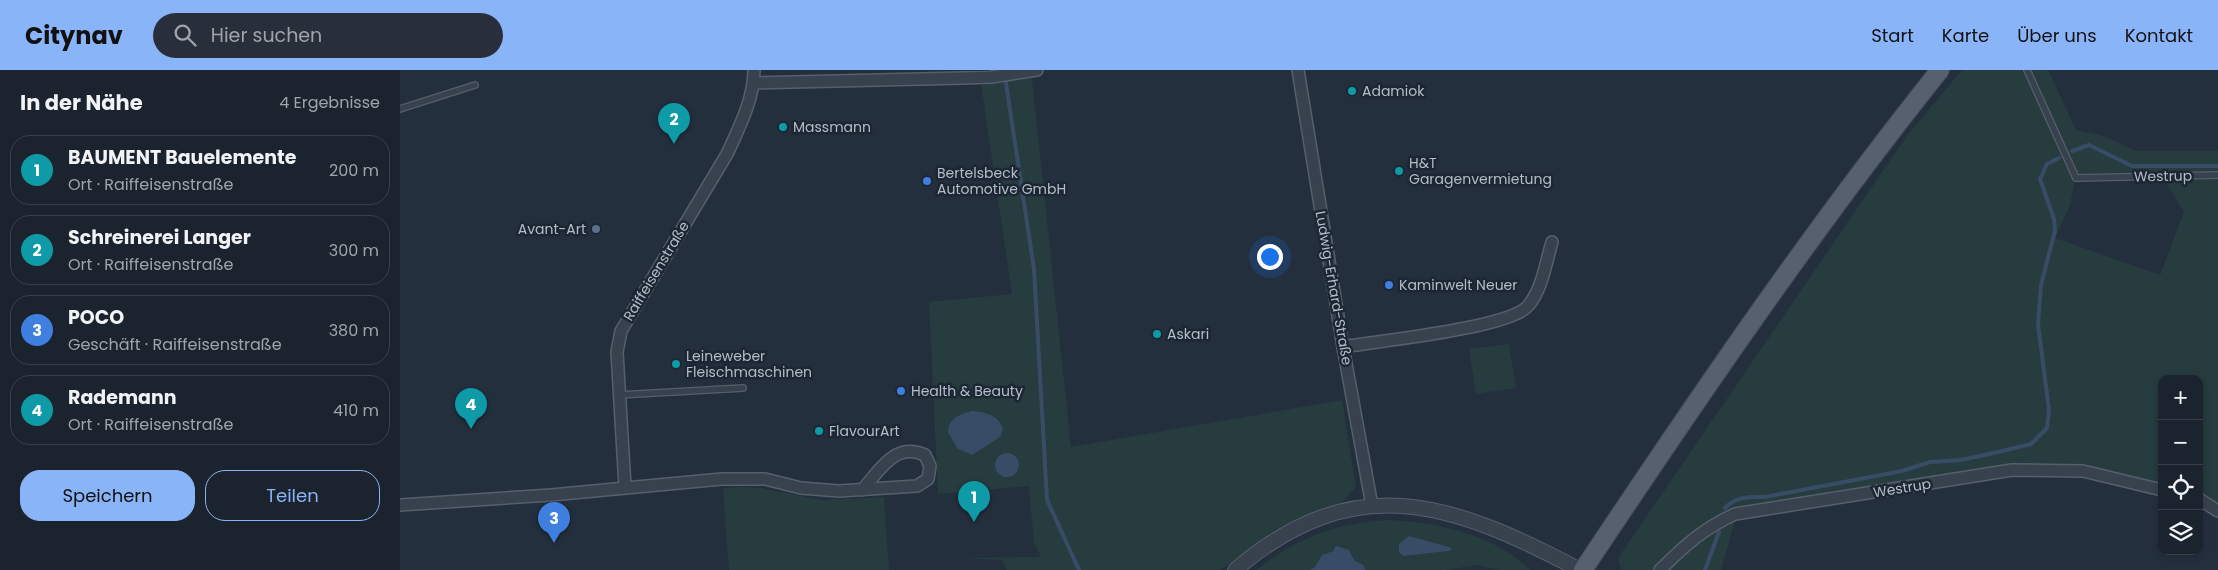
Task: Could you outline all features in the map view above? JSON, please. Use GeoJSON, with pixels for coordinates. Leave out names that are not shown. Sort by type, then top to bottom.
{"type":"FeatureCollection","features":[{"type":"Feature","properties":{"kind":"main road"},"geometry":{"type":"LineString","coordinates":[[1581,570],[1776,286],[1940,70]]}},
{"type":"Feature","properties":{"kind":"street","name":"Raiffeisenstraße"},"geometry":{"type":"LineString","coordinates":[[625,487],[617,352],[621,331],[727,154],[739,128],[754,83],[754,70]]}},
{"type":"Feature","properties":{"kind":"street","name":"Ludwig-Erhard-Straße"},"geometry":{"type":"LineString","coordinates":[[1298,70],[1343,347],[1372,506]]}},
{"type":"Feature","properties":{"kind":"street"},"geometry":{"type":"LineString","coordinates":[[754,83],[991,77],[1033,71]]}},
{"type":"Feature","properties":{"kind":"street"},"geometry":{"type":"LineString","coordinates":[[1343,347],[1486,324],[1511,317],[1527,307],[1535,296],[1552,242]]}},
{"type":"Feature","properties":{"kind":"street"},"geometry":{"type":"LineString","coordinates":[[400,504],[750,478],[765,479],[820,490],[862,490],[923,484],[930,472],[928,460],[925,455],[913,452],[891,458],[878,469],[862,490]]}},
{"type":"Feature","properties":{"kind":"street","name":"Westrup"},"geometry":{"type":"LineString","coordinates":[[1660,570],[1690,540],[1711,526],[1735,514],[2012,470],[2083,471],[2158,489]]}},
{"type":"Feature","properties":{"kind":"street"},"geometry":{"type":"LineString","coordinates":[[2203,502],[2218,511]]}},
{"type":"Feature","properties":{"kind":"street"},"geometry":{"type":"LineString","coordinates":[[1235,570],[1269,542],[1293,528],[1326,515],[1372,506],[1414,507],[1464,518],[1518,539],[1581,570]]}},
{"type":"Feature","properties":{"kind":"lane","name":"Westrup"},"geometry":{"type":"LineString","coordinates":[[2027,70],[2076,178],[2218,175]]}},
{"type":"Feature","properties":{"kind":"lane"},"geometry":{"type":"LineString","coordinates":[[400,109],[475,85]]}},
{"type":"Feature","properties":{"kind":"lane"},"geometry":{"type":"LineString","coordinates":[[619,395],[743,388]]}},
{"type":"Feature","properties":{"kind":"green space"},"geometry":{"type":"Polygon","coordinates":[[[979,70],[1031,70],[1071,447],[1342,400],[1356,487],[1341,503],[1276,529],[1221,570],[1006,570],[1002,560],[960,558],[1041,557],[1034,543],[1029,486],[938,494],[929,302],[1012,294],[979,70]]]}},
{"type":"Feature","properties":{"kind":"green space"},"geometry":{"type":"Polygon","coordinates":[[[1962,70],[2048,70],[2076,130],[2104,136],[2136,151],[2218,151],[2218,506],[2203,497],[2203,375],[2158,375],[2158,484],[2083,466],[1734,510],[1689,536],[1653,570],[1621,570],[1618,558],[1906,137],[1962,70]],[[2162,176],[2075,178],[2070,205],[2055,238],[2160,275],[2184,212],[2162,176]]]}},
{"type":"Feature","properties":{"kind":"green space"},"geometry":{"type":"Polygon","coordinates":[[[1509,344],[1516,388],[1476,394],[1469,349],[1509,344]]]}},
{"type":"Feature","properties":{"kind":"green space"},"geometry":{"type":"Polygon","coordinates":[[[723,488],[762,488],[821,500],[884,497],[889,570],[729,570],[723,488]]]}},
{"type":"Feature","properties":{"kind":"green space"},"geometry":{"type":"Polygon","coordinates":[[[1736,517],[1721,570],[1668,570],[1692,544],[1736,517]]]}},
{"type":"Feature","properties":{"kind":"green space"},"geometry":{"type":"Polygon","coordinates":[[[1391,520],[1428,524],[1465,533],[1500,547],[1530,570],[1500,570],[1476,565],[1446,570],[1365,570],[1355,561],[1352,554],[1334,549],[1319,559],[1314,568],[1310,570],[1257,570],[1272,558],[1303,540],[1336,528],[1372,521],[1391,520]],[[1409,536],[1403,556],[1449,551],[1452,548],[1409,536]]]}},
{"type":"Feature","properties":{"kind":"water"},"geometry":{"type":"Polygon","coordinates":[[[972,411],[986,413],[995,417],[1003,429],[1000,437],[972,455],[957,448],[948,432],[950,423],[953,420],[960,415],[972,411]]]}},
{"type":"Feature","properties":{"kind":"water"},"geometry":{"type":"Polygon","coordinates":[[[1007,453],[1016,456],[1019,465],[1016,474],[1007,477],[998,474],[995,465],[998,456],[1007,453]]]}},
{"type":"Feature","properties":{"kind":"water"},"geometry":{"type":"Polygon","coordinates":[[[1409,536],[1452,549],[1449,551],[1403,556],[1399,552],[1399,544],[1409,536]]]}},
{"type":"Feature","properties":{"kind":"water"},"geometry":{"type":"Polygon","coordinates":[[[1336,546],[1349,550],[1355,561],[1363,565],[1365,570],[1309,570],[1314,568],[1322,555],[1333,551],[1336,546]]]}},
{"type":"Feature","properties":{"kind":"waterway"},"geometry":{"type":"LineString","coordinates":[[1005,77],[1034,269],[1047,500],[1079,570]]}},
{"type":"Feature","properties":{"kind":"waterway"},"geometry":{"type":"LineString","coordinates":[[2072,151],[2089,145],[2132,166],[2218,166]]}},
{"type":"Feature","properties":{"kind":"waterway"},"geometry":{"type":"LineString","coordinates":[[1725,508],[1734,501],[1744,498],[1765,497],[1902,471],[1930,462],[1961,460],[2031,444],[2047,428],[2049,410],[2038,324],[2041,285],[2055,231],[2054,219],[2040,179],[2047,164],[2059,158]]}},
{"type":"Feature","properties":{"kind":"waterway"},"geometry":{"type":"LineString","coordinates":[[1705,570],[1719,532]]}},
{"type":"Feature","properties":{"kind":"place","name":"Adamiok"},"geometry":{"type":"Point","coordinates":[1352,91]}},
{"type":"Feature","properties":{"kind":"place","name":"Massmann"},"geometry":{"type":"Point","coordinates":[783,127]}},
{"type":"Feature","properties":{"kind":"place","name":"Schreinerei Langer"},"geometry":{"type":"Point","coordinates":[674,144]}},
{"type":"Feature","properties":{"kind":"place","name":"H&T Garagenvermietung"},"geometry":{"type":"Point","coordinates":[1399,171]}},
{"type":"Feature","properties":{"kind":"place","name":"Bertelsbeck Automotive GmbH"},"geometry":{"type":"Point","coordinates":[927,181]}},
{"type":"Feature","properties":{"kind":"place","name":"Avant-Art"},"geometry":{"type":"Point","coordinates":[596,229]}},
{"type":"Feature","properties":{"kind":"place","name":"Kaminwelt Neuer"},"geometry":{"type":"Point","coordinates":[1389,285]}},
{"type":"Feature","properties":{"kind":"place","name":"Askari"},"geometry":{"type":"Point","coordinates":[1157,334]}},
{"type":"Feature","properties":{"kind":"place","name":"Leineweber Fleischmaschinen"},"geometry":{"type":"Point","coordinates":[676,364]}},
{"type":"Feature","properties":{"kind":"place","name":"Health & Beauty"},"geometry":{"type":"Point","coordinates":[901,391]}},
{"type":"Feature","properties":{"kind":"place","name":"Rademann"},"geometry":{"type":"Point","coordinates":[471,429]}},
{"type":"Feature","properties":{"kind":"place","name":"FlavourArt"},"geometry":{"type":"Point","coordinates":[819,431]}},
{"type":"Feature","properties":{"kind":"place","name":"BAUMENT Bauelemente"},"geometry":{"type":"Point","coordinates":[974,522]}},
{"type":"Feature","properties":{"kind":"place","name":"POCO"},"geometry":{"type":"Point","coordinates":[554,543]}}]}
